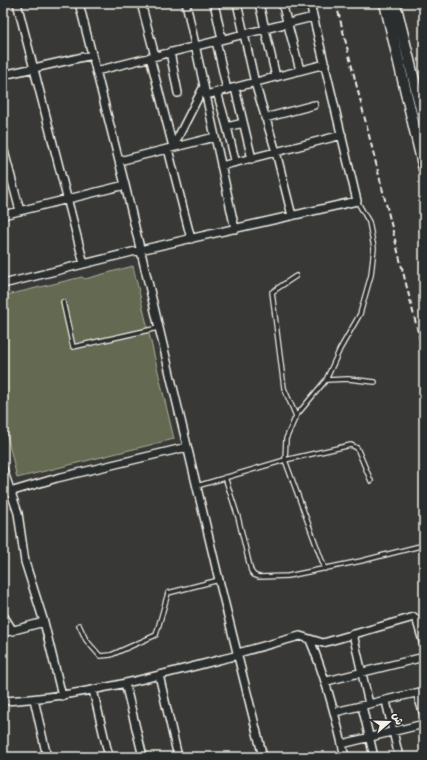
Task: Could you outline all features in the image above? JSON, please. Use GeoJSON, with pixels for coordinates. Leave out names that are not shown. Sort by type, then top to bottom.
{"type":"FeatureCollection","features":[{"type":"Feature","properties":{"kind":"main road"},"geometry":{"type":"LineString","coordinates":[[385,3],[424,169]]}},
{"type":"Feature","properties":{"kind":"main road"},"geometry":{"type":"LineString","coordinates":[[395,3],[424,121]]}},
{"type":"Feature","properties":{"kind":"street"},"geometry":{"type":"LineString","coordinates":[[17,3],[84,264]]}},
{"type":"Feature","properties":{"kind":"street"},"geometry":{"type":"LineString","coordinates":[[79,3],[125,185],[158,328],[263,757]]}},
{"type":"Feature","properties":{"kind":"street"},"geometry":{"type":"LineString","coordinates":[[142,3],[191,239]]}},
{"type":"Feature","properties":{"kind":"street"},"geometry":{"type":"LineString","coordinates":[[186,3],[235,229]]}},
{"type":"Feature","properties":{"kind":"street"},"geometry":{"type":"LineString","coordinates":[[214,3],[219,40],[231,89],[243,123],[252,158]]}},
{"type":"Feature","properties":{"kind":"street"},"geometry":{"type":"LineString","coordinates":[[237,3],[246,34],[255,83],[276,152],[292,216]]}},
{"type":"Feature","properties":{"kind":"street"},"geometry":{"type":"LineString","coordinates":[[259,3],[276,77]]}},
{"type":"Feature","properties":{"kind":"street"},"geometry":{"type":"LineString","coordinates":[[282,3],[286,24],[300,70]]}},
{"type":"Feature","properties":{"kind":"street"},"geometry":{"type":"LineString","coordinates":[[3,284],[140,250],[357,201],[310,3]]}},
{"type":"Feature","properties":{"kind":"street"},"geometry":{"type":"LineString","coordinates":[[96,71],[313,17]]}},
{"type":"Feature","properties":{"kind":"street"},"geometry":{"type":"LineString","coordinates":[[170,52],[178,94]]}},
{"type":"Feature","properties":{"kind":"street"},"geometry":{"type":"LineString","coordinates":[[3,75],[92,55]]}},
{"type":"Feature","properties":{"kind":"street"},"geometry":{"type":"LineString","coordinates":[[206,95],[325,64]]}},
{"type":"Feature","properties":{"kind":"street"},"geometry":{"type":"LineString","coordinates":[[171,148],[204,86]]}},
{"type":"Feature","properties":{"kind":"street"},"geometry":{"type":"LineString","coordinates":[[217,92],[235,160]]}},
{"type":"Feature","properties":{"kind":"street"},"geometry":{"type":"LineString","coordinates":[[265,118],[314,104]]}},
{"type":"Feature","properties":{"kind":"street"},"geometry":{"type":"LineString","coordinates":[[227,127],[243,123]]}},
{"type":"Feature","properties":{"kind":"street"},"geometry":{"type":"LineString","coordinates":[[221,166],[342,135]]}},
{"type":"Feature","properties":{"kind":"street"},"geometry":{"type":"LineString","coordinates":[[119,161],[215,137]]}},
{"type":"Feature","properties":{"kind":"street"},"geometry":{"type":"LineString","coordinates":[[3,147],[20,211]]}},
{"type":"Feature","properties":{"kind":"street"},"geometry":{"type":"LineString","coordinates":[[3,215],[125,185]]}},
{"type":"Feature","properties":{"kind":"street"},"geometry":{"type":"LineString","coordinates":[[6,493],[57,478],[187,447]]}},
{"type":"Feature","properties":{"kind":"street"},"geometry":{"type":"LineString","coordinates":[[3,469],[6,493],[18,513],[25,562],[44,622],[62,696]]}},
{"type":"Feature","properties":{"kind":"street"},"geometry":{"type":"LineString","coordinates":[[3,615],[13,631]]}},
{"type":"Feature","properties":{"kind":"street"},"geometry":{"type":"LineString","coordinates":[[3,701],[62,696],[125,683],[238,654],[300,636],[323,643],[414,617],[417,621],[424,645]]}},
{"type":"Feature","properties":{"kind":"street"},"geometry":{"type":"LineString","coordinates":[[3,634],[44,622]]}},
{"type":"Feature","properties":{"kind":"street"},"geometry":{"type":"LineString","coordinates":[[353,634],[362,673],[370,738],[374,757]]}},
{"type":"Feature","properties":{"kind":"street"},"geometry":{"type":"LineString","coordinates":[[310,640],[327,682],[345,757]]}},
{"type":"Feature","properties":{"kind":"street"},"geometry":{"type":"LineString","coordinates":[[327,682],[424,657]]}},
{"type":"Feature","properties":{"kind":"street"},"geometry":{"type":"LineString","coordinates":[[158,675],[178,757]]}},
{"type":"Feature","properties":{"kind":"street"},"geometry":{"type":"LineString","coordinates":[[125,683],[143,757]]}},
{"type":"Feature","properties":{"kind":"street"},"geometry":{"type":"LineString","coordinates":[[93,690],[109,757]]}},
{"type":"Feature","properties":{"kind":"street"},"geometry":{"type":"LineString","coordinates":[[335,712],[420,692],[424,715]]}},
{"type":"Feature","properties":{"kind":"street"},"geometry":{"type":"LineString","coordinates":[[34,699],[47,757]]}},
{"type":"Feature","properties":{"kind":"street"},"geometry":{"type":"LineString","coordinates":[[386,701],[399,757]]}},
{"type":"Feature","properties":{"kind":"street"},"geometry":{"type":"LineString","coordinates":[[342,744],[424,724]]}},
{"type":"Feature","properties":{"kind":"lane"},"geometry":{"type":"LineString","coordinates":[[325,569],[285,460],[286,439],[296,416],[326,380],[340,349],[357,321],[371,275],[374,248],[372,234],[369,222],[357,201]]}},
{"type":"Feature","properties":{"kind":"lane"},"geometry":{"type":"LineString","coordinates":[[296,276],[272,292],[284,388],[296,416]]}},
{"type":"Feature","properties":{"kind":"lane"},"geometry":{"type":"LineString","coordinates":[[63,302],[73,347],[158,328]]}},
{"type":"Feature","properties":{"kind":"lane"},"geometry":{"type":"LineString","coordinates":[[326,380],[361,380],[375,382]]}},
{"type":"Feature","properties":{"kind":"lane"},"geometry":{"type":"LineString","coordinates":[[197,486],[285,460],[354,446],[357,448],[371,481]]}},
{"type":"Feature","properties":{"kind":"lane"},"geometry":{"type":"LineString","coordinates":[[225,477],[238,517],[251,571],[254,575],[260,577],[288,576],[325,569],[424,545]]}},
{"type":"Feature","properties":{"kind":"lane"},"geometry":{"type":"LineString","coordinates":[[79,625],[95,652],[100,656],[111,655],[156,635],[168,593],[219,580]]}},
{"type":"Feature","properties":{"kind":"green space"},"geometry":{"type":"Polygon","coordinates":[[[133,266],[174,439],[17,478],[3,418],[3,296],[82,277],[85,279],[133,266]]]}},
{"type":"Feature","properties":{"kind":"railway"},"geometry":{"type":"LineString","coordinates":[[336,3],[424,356]]}}]}
